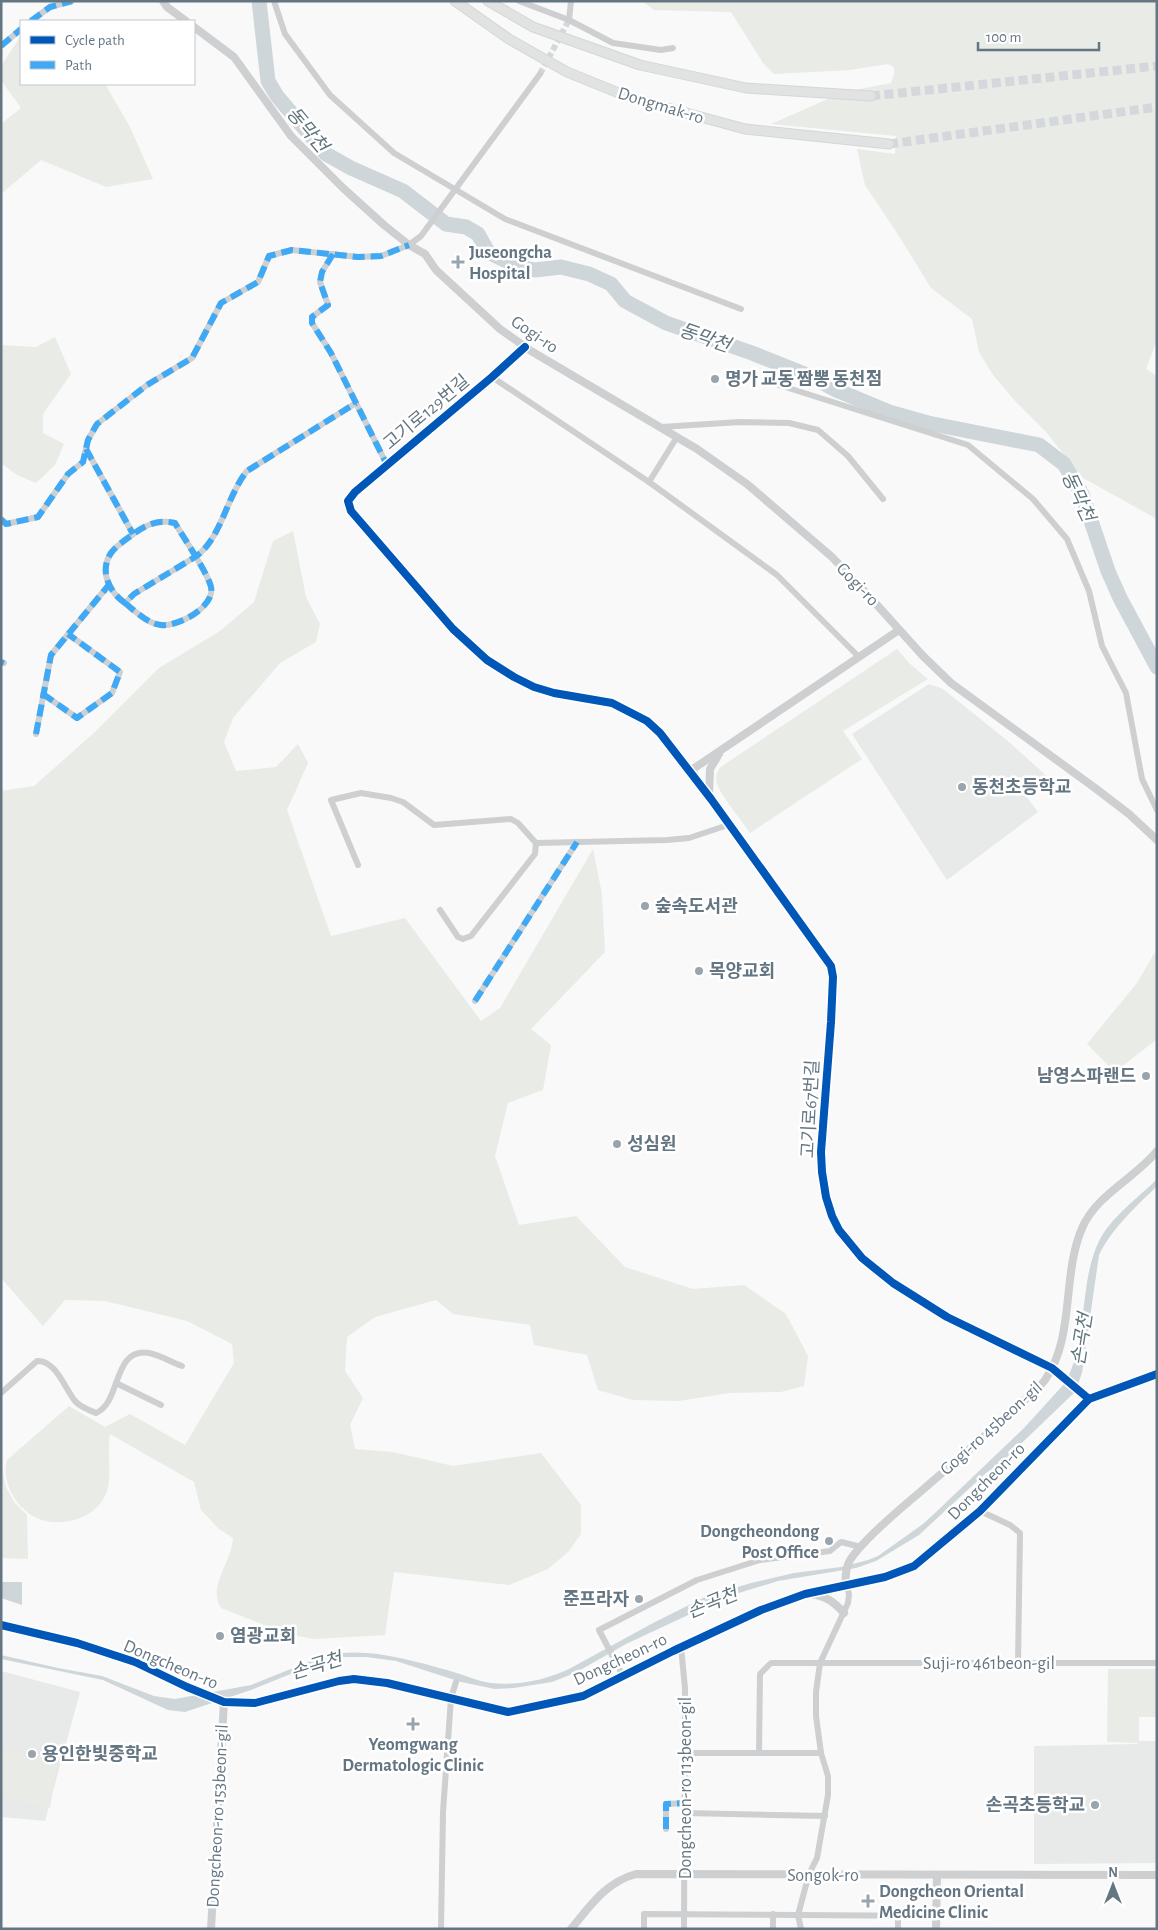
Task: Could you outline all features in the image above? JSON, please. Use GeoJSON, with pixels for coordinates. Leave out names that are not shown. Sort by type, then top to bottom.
{"type":"FeatureCollection","features":[{"type":"Feature","properties":{"kind":"main road","name":"Dongmak-ro"},"geometry":{"type":"LineString","coordinates":[[455,1],[509,39],[567,72],[631,98],[746,129],[889,144]]}},
{"type":"Feature","properties":{"kind":"main road","name":"Dongmak-ro"},"geometry":{"type":"LineString","coordinates":[[488,1],[533,27],[640,65],[746,88],[871,96]]}},
{"type":"Feature","properties":{"kind":"street"},"geometry":{"type":"LineString","coordinates":[[32,20],[48,4],[72,1]]}},
{"type":"Feature","properties":{"kind":"street"},"geometry":{"type":"LineString","coordinates":[[163,1],[166,7],[185,20]]}},
{"type":"Feature","properties":{"kind":"street"},"geometry":{"type":"LineString","coordinates":[[274,1],[285,34],[330,95],[394,153],[505,219],[741,309]]}},
{"type":"Feature","properties":{"kind":"street"},"geometry":{"type":"LineString","coordinates":[[519,1],[568,20],[613,43],[661,50],[673,48]]}},
{"type":"Feature","properties":{"kind":"street"},"geometry":{"type":"LineString","coordinates":[[568,20],[571,1]]}},
{"type":"Feature","properties":{"kind":"street","name":"Gogi-ro"},"geometry":{"type":"LineString","coordinates":[[195,28],[234,58],[291,136],[330,175],[384,226],[409,245],[425,254],[436,270],[500,329],[525,347],[661,427],[731,472],[790,519],[832,557],[923,656],[951,683],[1095,788],[1129,814],[1157,840]]}},
{"type":"Feature","properties":{"kind":"street"},"geometry":{"type":"LineString","coordinates":[[1,46],[20,30]]}},
{"type":"Feature","properties":{"kind":"street"},"geometry":{"type":"LineString","coordinates":[[3,523],[38,517],[68,474],[83,462],[88,440],[97,424],[147,385],[192,358],[221,303],[258,282],[269,256],[292,250],[358,257],[381,256],[409,245],[420,236],[540,74]]}},
{"type":"Feature","properties":{"kind":"street"},"geometry":{"type":"LineString","coordinates":[[333,254],[322,272],[320,282],[328,305],[312,317],[312,323],[331,353],[387,465]]}},
{"type":"Feature","properties":{"kind":"street","name":"고기로129번길"},"geometry":{"type":"LineString","coordinates":[[348,501],[355,492],[525,347]]}},
{"type":"Feature","properties":{"kind":"street"},"geometry":{"type":"LineString","coordinates":[[492,377],[649,482],[777,575],[858,656]]}},
{"type":"Feature","properties":{"kind":"street"},"geometry":{"type":"LineString","coordinates":[[779,385],[968,445],[1034,499],[1067,539],[1089,591],[1102,646],[1126,693],[1142,778],[1157,810]]}},
{"type":"Feature","properties":{"kind":"street"},"geometry":{"type":"LineString","coordinates":[[125,603],[134,594],[202,552],[213,537],[238,482],[247,471],[356,403]]}},
{"type":"Feature","properties":{"kind":"street"},"geometry":{"type":"LineString","coordinates":[[661,427],[740,422],[789,423],[818,430],[848,456],[883,499]]}},
{"type":"Feature","properties":{"kind":"street"},"geometry":{"type":"LineString","coordinates":[[649,482],[677,437]]}},
{"type":"Feature","properties":{"kind":"street"},"geometry":{"type":"LineString","coordinates":[[86,449],[133,534]]}},
{"type":"Feature","properties":{"kind":"street","name":"고기로67번길"},"geometry":{"type":"LineString","coordinates":[[348,501],[351,511],[453,628],[487,660],[514,677],[554,694],[612,703],[647,721],[660,733],[709,796],[831,966],[833,986],[822,1121],[821,1159],[826,1196],[839,1230],[862,1258],[893,1283],[947,1317],[1052,1368],[1086,1396]]}},
{"type":"Feature","properties":{"kind":"street"},"geometry":{"type":"LineString","coordinates":[[157,521],[174,523],[211,588],[210,600],[202,608],[176,624],[160,625],[146,619],[112,593],[108,586],[106,568],[111,553],[133,534],[157,521]]}},
{"type":"Feature","properties":{"kind":"street"},"geometry":{"type":"LineString","coordinates":[[36,734],[51,655],[108,586]]}},
{"type":"Feature","properties":{"kind":"street"},"geometry":{"type":"LineString","coordinates":[[690,772],[858,656],[899,630]]}},
{"type":"Feature","properties":{"kind":"street"},"geometry":{"type":"LineString","coordinates":[[43,694],[77,718],[112,692],[120,672],[68,634]]}},
{"type":"Feature","properties":{"kind":"street"},"geometry":{"type":"LineString","coordinates":[[709,796],[710,768],[722,750]]}},
{"type":"Feature","properties":{"kind":"street"},"geometry":{"type":"LineString","coordinates":[[358,865],[331,800],[361,793],[403,802],[434,825],[511,819],[518,823],[536,843],[535,854],[472,936],[463,940],[458,937],[440,910]]}},
{"type":"Feature","properties":{"kind":"street"},"geometry":{"type":"LineString","coordinates":[[536,843],[681,839],[728,825]]}},
{"type":"Feature","properties":{"kind":"street"},"geometry":{"type":"LineString","coordinates":[[475,1001],[577,842]]}},
{"type":"Feature","properties":{"kind":"street","name":"Gogi-ro 45beon-gil"},"geometry":{"type":"LineString","coordinates":[[846,1584],[845,1576],[854,1554],[894,1514],[1045,1381],[1061,1343],[1075,1254],[1083,1226],[1090,1214],[1107,1196],[1140,1169],[1157,1152]]}},
{"type":"Feature","properties":{"kind":"street"},"geometry":{"type":"LineString","coordinates":[[1,1392],[37,1361],[42,1361],[52,1366],[75,1401],[96,1413],[106,1408],[126,1361],[139,1353],[152,1354],[182,1366]]}},
{"type":"Feature","properties":{"kind":"street","name":"Dongcheon-ro"},"geometry":{"type":"LineString","coordinates":[[1,1625],[77,1643],[135,1662],[187,1688],[224,1702],[255,1703],[339,1681],[354,1679],[387,1683],[508,1712],[583,1696],[761,1610],[805,1594],[886,1577],[914,1566],[980,1511],[1086,1396],[1157,1374]]}},
{"type":"Feature","properties":{"kind":"street"},"geometry":{"type":"LineString","coordinates":[[116,1383],[161,1405]]}},
{"type":"Feature","properties":{"kind":"street"},"geometry":{"type":"LineString","coordinates":[[980,1511],[1010,1525],[1020,1533],[1018,1663]]}},
{"type":"Feature","properties":{"kind":"street"},"geometry":{"type":"LineString","coordinates":[[623,1676],[599,1630],[698,1580],[724,1571],[760,1560],[830,1551],[841,1542],[861,1547]]}},
{"type":"Feature","properties":{"kind":"street"},"geometry":{"type":"LineString","coordinates":[[801,1929],[798,1915],[809,1874],[817,1858],[828,1795],[828,1776],[821,1752],[816,1716],[816,1692],[820,1663],[844,1613],[849,1594],[846,1584]]}},
{"type":"Feature","properties":{"kind":"street"},"geometry":{"type":"LineString","coordinates":[[805,1594],[825,1596],[834,1601],[844,1613]]}},
{"type":"Feature","properties":{"kind":"street","name":"Dongcheon-ro 113beon-gil"},"geometry":{"type":"LineString","coordinates":[[681,1647],[685,1688],[684,1929]]}},
{"type":"Feature","properties":{"kind":"street","name":"Suji-ro 461beon-gil"},"geometry":{"type":"LineString","coordinates":[[759,1752],[760,1674],[771,1663],[1157,1663]]}},
{"type":"Feature","properties":{"kind":"street"},"geometry":{"type":"LineString","coordinates":[[441,1929],[443,1812],[451,1698],[456,1682]]}},
{"type":"Feature","properties":{"kind":"street","name":"Dongcheon-ro 153beon-gil"},"geometry":{"type":"LineString","coordinates":[[211,1929],[224,1702]]}},
{"type":"Feature","properties":{"kind":"street"},"geometry":{"type":"LineString","coordinates":[[685,1752],[821,1752]]}},
{"type":"Feature","properties":{"kind":"street"},"geometry":{"type":"LineString","coordinates":[[666,1828],[666,1804],[685,1803]]}},
{"type":"Feature","properties":{"kind":"street"},"geometry":{"type":"LineString","coordinates":[[685,1813],[825,1816]]}},
{"type":"Feature","properties":{"kind":"street","name":"Songok-ro"},"geometry":{"type":"LineString","coordinates":[[571,1929],[603,1892],[622,1878],[636,1874],[1157,1875]]}},
{"type":"Feature","properties":{"kind":"street"},"geometry":{"type":"LineString","coordinates":[[936,1929],[937,1876]]}},
{"type":"Feature","properties":{"kind":"street"},"geometry":{"type":"LineString","coordinates":[[644,1929],[644,1914],[936,1916]]}},
{"type":"Feature","properties":{"kind":"street"},"geometry":{"type":"LineString","coordinates":[[772,1914],[772,1929]]}},
{"type":"Feature","properties":{"kind":"street"},"geometry":{"type":"LineString","coordinates":[[898,1915],[898,1929]]}},
{"type":"Feature","properties":{"kind":"shaded area"},"geometry":{"type":"Polygon","coordinates":[[[642,1],[1157,1],[1157,340],[1146,369],[1157,376],[1157,519],[1083,478],[1046,432],[1016,402],[993,375],[979,352],[972,319],[931,288],[865,185],[857,149],[895,154],[896,136],[771,124],[844,92],[891,83],[894,67],[888,64],[850,70],[774,74],[763,63],[731,12],[654,10],[642,1]]]}},
{"type":"Feature","properties":{"kind":"shaded area"},"geometry":{"type":"Polygon","coordinates":[[[20,37],[20,85],[106,85],[130,127],[153,179],[106,187],[41,160],[1,194],[1,124],[21,108],[1,80],[1,66],[20,37]]]}},
{"type":"Feature","properties":{"kind":"shaded area"},"geometry":{"type":"Polygon","coordinates":[[[55,337],[71,374],[43,414],[43,433],[64,444],[55,465],[36,483],[17,475],[1,463],[1,345],[36,347],[55,337]]]}},
{"type":"Feature","properties":{"kind":"shaded area"},"geometry":{"type":"Polygon","coordinates":[[[293,531],[306,597],[320,624],[316,642],[280,663],[233,718],[224,742],[236,771],[276,767],[298,744],[308,763],[287,810],[331,936],[405,918],[481,1021],[500,1008],[593,849],[602,894],[605,952],[531,1029],[551,1045],[543,1090],[508,1103],[495,1156],[519,1225],[576,1216],[625,1267],[693,1289],[744,1285],[786,1314],[808,1356],[804,1386],[781,1392],[729,1393],[679,1401],[633,1400],[598,1390],[587,1355],[534,1345],[530,1325],[453,1314],[436,1300],[375,1317],[347,1337],[345,1371],[363,1398],[350,1425],[355,1449],[393,1452],[453,1466],[541,1453],[581,1505],[581,1534],[569,1551],[548,1569],[509,1585],[394,1572],[385,1635],[314,1639],[287,1634],[221,1608],[217,1600],[218,1583],[232,1547],[233,1538],[219,1529],[201,1510],[194,1482],[110,1434],[107,1491],[97,1507],[80,1518],[71,1521],[52,1522],[34,1516],[19,1504],[13,1496],[6,1478],[7,1460],[69,1406],[105,1427],[130,1414],[185,1445],[234,1363],[232,1344],[187,1321],[105,1301],[65,1300],[43,1326],[1,1278],[1,791],[34,786],[96,731],[159,668],[220,631],[254,602],[273,541],[293,531]]]}},
{"type":"Feature","properties":{"kind":"shaded area"},"geometry":{"type":"Polygon","coordinates":[[[897,649],[909,663],[928,679],[843,731],[862,759],[750,833],[717,785],[716,776],[722,766],[897,649]]]}},
{"type":"Feature","properties":{"kind":"shaded area","name":"동천초등학교"},"geometry":{"type":"Polygon","coordinates":[[[929,684],[943,689],[1009,742],[1050,779],[1026,796],[1038,812],[947,880],[852,734],[929,684]]]}},
{"type":"Feature","properties":{"kind":"shaded area"},"geometry":{"type":"Polygon","coordinates":[[[1157,949],[1157,1039],[1115,1072],[1087,1044],[1137,983],[1157,949]]]}},
{"type":"Feature","properties":{"kind":"shaded area"},"geometry":{"type":"Polygon","coordinates":[[[1,1463],[6,1487],[14,1502],[27,1515],[28,1559],[1,1558],[1,1463]]]}},
{"type":"Feature","properties":{"kind":"shaded area"},"geometry":{"type":"Polygon","coordinates":[[[1108,1669],[1157,1669],[1157,1717],[1139,1717],[1139,1743],[1107,1742],[1108,1669]]]}},
{"type":"Feature","properties":{"kind":"shaded area","name":"용인한빛중학교"},"geometry":{"type":"Polygon","coordinates":[[[1,1671],[80,1692],[45,1821],[1,1817],[1,1671]]]}},
{"type":"Feature","properties":{"kind":"shaded area","name":"손곡초등학교"},"geometry":{"type":"Polygon","coordinates":[[[1140,1741],[1157,1741],[1157,1863],[1034,1864],[1034,1746],[1137,1744],[1140,1741]]]}},
{"type":"Feature","properties":{"kind":"shaded area"},"geometry":{"type":"Polygon","coordinates":[[[1,1748],[57,1763],[50,1808],[1,1797],[1,1748]]]}},
{"type":"Feature","properties":{"kind":"water","name":"손곡천"},"geometry":{"type":"Polygon","coordinates":[[[1157,1179],[1157,1186],[1118,1227],[1099,1255],[1082,1373],[1075,1392],[1002,1462],[986,1473],[919,1535],[876,1561],[856,1568],[778,1581],[729,1596],[626,1644],[575,1673],[552,1682],[514,1688],[495,1689],[461,1682],[396,1661],[366,1657],[333,1657],[251,1690],[185,1712],[168,1710],[103,1680],[1,1659],[1,1655],[102,1676],[154,1696],[175,1699],[251,1685],[323,1656],[354,1652],[401,1658],[485,1682],[501,1684],[521,1683],[541,1679],[569,1669],[707,1596],[751,1583],[794,1573],[841,1567],[878,1556],[923,1524],[935,1513],[1024,1428],[1065,1383],[1077,1349],[1088,1276],[1092,1258],[1099,1241],[1117,1216],[1157,1179]]]}},
{"type":"Feature","properties":{"kind":"water"},"geometry":{"type":"Polygon","coordinates":[[[1,1582],[22,1582],[22,1605],[1,1598],[1,1582]]]}},
{"type":"Feature","properties":{"kind":"waterway","name":"동막천"},"geometry":{"type":"LineString","coordinates":[[259,1],[268,81],[277,96],[326,154],[351,168],[403,191],[446,224],[466,227],[478,234],[488,252],[519,267],[535,270],[561,267],[589,274],[611,284],[625,301],[666,323],[752,353],[812,377],[834,389],[889,412],[928,423],[1039,445],[1064,464],[1082,494],[1108,571],[1120,598],[1157,667]]}},
{"type":"Feature","properties":{"kind":"tunnel"},"geometry":{"type":"LineString","coordinates":[[540,74],[569,20]]}},
{"type":"Feature","properties":{"kind":"tunnel"},"geometry":{"type":"LineString","coordinates":[[871,96],[1157,66]]}},
{"type":"Feature","properties":{"kind":"tunnel"},"geometry":{"type":"LineString","coordinates":[[889,144],[1157,107]]}},
{"type":"Feature","properties":{"kind":"marked path"},"geometry":{"type":"LineString","coordinates":[[32,20],[50,7],[72,1]]}},
{"type":"Feature","properties":{"kind":"marked path"},"geometry":{"type":"LineString","coordinates":[[1,46],[20,30]]}},
{"type":"Feature","properties":{"kind":"marked path"},"geometry":{"type":"LineString","coordinates":[[1,519],[6,524],[38,517],[68,474],[83,462],[88,440],[97,424],[147,385],[192,358],[221,303],[258,282],[269,256],[292,250],[358,257],[381,256],[409,245]]}},
{"type":"Feature","properties":{"kind":"marked path"},"geometry":{"type":"LineString","coordinates":[[333,254],[322,272],[320,282],[328,305],[312,317],[312,323],[331,353],[387,465]]}},
{"type":"Feature","properties":{"kind":"marked path"},"geometry":{"type":"LineString","coordinates":[[125,603],[147,620],[161,625],[177,623],[201,608],[211,594],[211,587],[209,581],[200,564],[195,555],[175,523],[157,522],[137,531],[115,548],[107,560],[106,574],[110,587],[125,603],[134,594],[195,557],[204,549],[218,529],[234,492],[247,471],[356,403]]}},
{"type":"Feature","properties":{"kind":"marked path"},"geometry":{"type":"LineString","coordinates":[[86,449],[133,534]]}},
{"type":"Feature","properties":{"kind":"marked path"},"geometry":{"type":"LineString","coordinates":[[36,734],[51,655],[108,586]]}},
{"type":"Feature","properties":{"kind":"marked path"},"geometry":{"type":"LineString","coordinates":[[43,694],[77,718],[112,693],[120,672],[68,634]]}},
{"type":"Feature","properties":{"kind":"marked path"},"geometry":{"type":"LineString","coordinates":[[475,1001],[577,842]]}},
{"type":"Feature","properties":{"kind":"marked path"},"geometry":{"type":"LineString","coordinates":[[666,1829],[666,1804],[685,1803]]}},
{"type":"Feature","properties":{"kind":"cycle path"},"geometry":{"type":"LineString","coordinates":[[525,347],[355,492],[348,501],[351,511],[453,629],[487,660],[534,687],[554,693],[612,703],[647,721],[660,733],[711,799],[831,966],[833,977],[831,1022],[821,1152],[826,1197],[839,1230],[862,1258],[893,1283],[947,1317],[1052,1368],[1089,1399]]}},
{"type":"Feature","properties":{"kind":"cycle path"},"geometry":{"type":"LineString","coordinates":[[1,1625],[77,1643],[135,1662],[224,1702],[255,1703],[339,1681],[354,1679],[387,1683],[508,1712],[583,1696],[761,1610],[805,1594],[885,1577],[914,1566],[980,1511],[1089,1399],[1157,1374]]}},
{"type":"Feature","properties":{"kind":"place","name":"Juseongcha Hospital"},"geometry":{"type":"Point","coordinates":[458,262]}},
{"type":"Feature","properties":{"kind":"place","name":"명가 교동 짬뽕 동천점"},"geometry":{"type":"Point","coordinates":[715,379]}},
{"type":"Feature","properties":{"kind":"place","name":"동천초등학교"},"geometry":{"type":"Point","coordinates":[962,787]}},
{"type":"Feature","properties":{"kind":"place","name":"숲속도서관"},"geometry":{"type":"Point","coordinates":[645,906]}},
{"type":"Feature","properties":{"kind":"place","name":"목양교회"},"geometry":{"type":"Point","coordinates":[699,971]}},
{"type":"Feature","properties":{"kind":"place","name":"남영스파랜드"},"geometry":{"type":"Point","coordinates":[1146,1076]}},
{"type":"Feature","properties":{"kind":"place","name":"성심원"},"geometry":{"type":"Point","coordinates":[617,1144]}},
{"type":"Feature","properties":{"kind":"place","name":"Dongcheondong Post Office"},"geometry":{"type":"Point","coordinates":[829,1541]}},
{"type":"Feature","properties":{"kind":"place","name":"준프라자"},"geometry":{"type":"Point","coordinates":[639,1599]}},
{"type":"Feature","properties":{"kind":"place","name":"염광교회"},"geometry":{"type":"Point","coordinates":[220,1636]}},
{"type":"Feature","properties":{"kind":"place","name":"Yeomgwang Dermatologic Clinic"},"geometry":{"type":"Point","coordinates":[413,1724]}},
{"type":"Feature","properties":{"kind":"place","name":"용인한빛중학교"},"geometry":{"type":"Point","coordinates":[32,1754]}},
{"type":"Feature","properties":{"kind":"place","name":"손곡초등학교"},"geometry":{"type":"Point","coordinates":[1095,1805]}},
{"type":"Feature","properties":{"kind":"place","name":"Dongcheon Oriental Medicine Clinic"},"geometry":{"type":"Point","coordinates":[868,1901]}}]}
